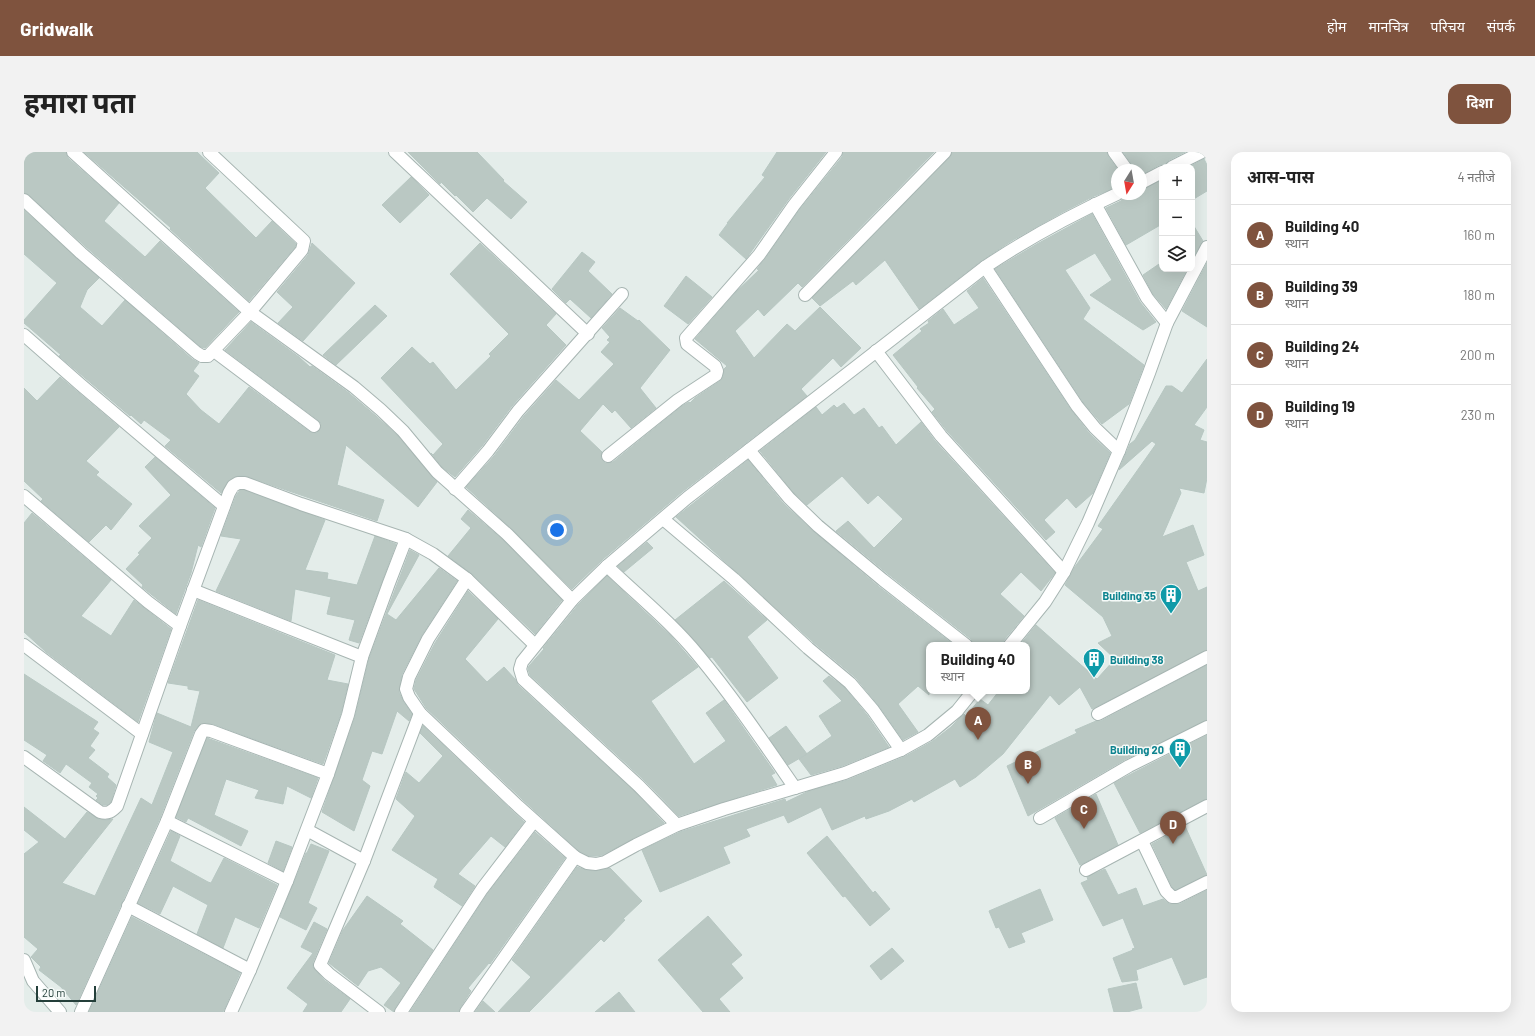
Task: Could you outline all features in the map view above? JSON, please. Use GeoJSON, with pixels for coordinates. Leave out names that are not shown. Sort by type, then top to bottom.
{"type":"FeatureCollection","features":[{"type":"Feature","properties":{"kind":"street"},"geometry":{"type":"LineString","coordinates":[[73,152],[250,312],[354,387],[381,410],[403,432],[437,472],[507,534],[572,600]]}},
{"type":"Feature","properties":{"kind":"street"},"geometry":{"type":"LineString","coordinates":[[24,200],[81,253],[197,353],[202,356],[208,356],[250,312],[302,250],[304,241],[209,152]]}},
{"type":"Feature","properties":{"kind":"street"},"geometry":{"type":"LineString","coordinates":[[395,152],[588,334]]}},
{"type":"Feature","properties":{"kind":"street"},"geometry":{"type":"LineString","coordinates":[[608,456],[678,400],[716,375],[717,370],[715,366],[687,344],[686,338],[758,255],[794,205],[836,152]]}},
{"type":"Feature","properties":{"kind":"street"},"geometry":{"type":"LineString","coordinates":[[804,295],[945,152]]}},
{"type":"Feature","properties":{"kind":"street"},"geometry":{"type":"LineString","coordinates":[[1114,152],[1123,164]]}},
{"type":"Feature","properties":{"kind":"street"},"geometry":{"type":"LineString","coordinates":[[1178,164],[1202,152]]}},
{"type":"Feature","properties":{"kind":"street"},"geometry":{"type":"LineString","coordinates":[[1147,180],[1159,174]]}},
{"type":"Feature","properties":{"kind":"street"},"geometry":{"type":"LineString","coordinates":[[677,825],[639,786],[523,679],[520,669],[522,662],[572,600],[607,566],[663,520],[687,498],[985,267],[1046,228],[1111,197]]}},
{"type":"Feature","properties":{"kind":"street"},"geometry":{"type":"LineString","coordinates":[[1095,204],[1147,298],[1167,323]]}},
{"type":"Feature","properties":{"kind":"street"},"geometry":{"type":"LineString","coordinates":[[1013,642],[1046,602],[1064,572],[1088,523],[1119,451],[1167,323],[1207,247]]}},
{"type":"Feature","properties":{"kind":"street"},"geometry":{"type":"LineString","coordinates":[[985,267],[1078,406],[1096,428],[1119,451]]}},
{"type":"Feature","properties":{"kind":"street"},"geometry":{"type":"LineString","coordinates":[[455,489],[488,451],[518,411],[622,294]]}},
{"type":"Feature","properties":{"kind":"street"},"geometry":{"type":"LineString","coordinates":[[24,335],[224,506]]}},
{"type":"Feature","properties":{"kind":"street"},"geometry":{"type":"LineString","coordinates":[[214,351],[314,426]]}},
{"type":"Feature","properties":{"kind":"street"},"geometry":{"type":"LineString","coordinates":[[876,351],[941,436],[1064,572]]}},
{"type":"Feature","properties":{"kind":"street"},"geometry":{"type":"LineString","coordinates":[[749,450],[789,498],[818,526],[883,580],[962,642]]}},
{"type":"Feature","properties":{"kind":"street"},"geometry":{"type":"LineString","coordinates":[[24,757],[100,812],[107,814],[117,806],[224,506],[233,486],[238,483],[245,483],[406,539],[433,554],[467,579],[535,645]]}},
{"type":"Feature","properties":{"kind":"street"},"geometry":{"type":"LineString","coordinates":[[24,496],[148,602],[180,626]]}},
{"type":"Feature","properties":{"kind":"street"},"geometry":{"type":"LineString","coordinates":[[663,520],[734,579],[808,648],[850,683],[873,710],[900,750]]}},
{"type":"Feature","properties":{"kind":"street"},"geometry":{"type":"LineString","coordinates":[[230,1012],[250,970],[287,881],[328,774],[348,715],[362,657],[406,539]]}},
{"type":"Feature","properties":{"kind":"street"},"geometry":{"type":"LineString","coordinates":[[607,566],[698,654],[735,702],[795,788]]}},
{"type":"Feature","properties":{"kind":"street"},"geometry":{"type":"LineString","coordinates":[[467,579],[428,639],[409,677],[406,688],[408,697],[420,713],[534,821],[575,857],[587,863],[596,864],[605,862],[636,844],[677,825],[724,809],[845,773],[900,750],[928,735],[957,711],[971,694]]}},
{"type":"Feature","properties":{"kind":"street"},"geometry":{"type":"LineString","coordinates":[[193,590],[362,657]]}},
{"type":"Feature","properties":{"kind":"street"},"geometry":{"type":"LineString","coordinates":[[24,645],[142,734]]}},
{"type":"Feature","properties":{"kind":"street"},"geometry":{"type":"LineString","coordinates":[[1098,714],[1207,657]]}},
{"type":"Feature","properties":{"kind":"street"},"geometry":{"type":"LineString","coordinates":[[379,1012],[329,974],[320,965],[364,861],[420,713]]}},
{"type":"Feature","properties":{"kind":"street"},"geometry":{"type":"LineString","coordinates":[[1040,818],[1129,766],[1207,727]]}},
{"type":"Feature","properties":{"kind":"street"},"geometry":{"type":"LineString","coordinates":[[81,1012],[106,960],[128,906],[167,821],[201,734],[204,730],[211,731],[328,774]]}},
{"type":"Feature","properties":{"kind":"street"},"geometry":{"type":"LineString","coordinates":[[1086,870],[1207,806]]}},
{"type":"Feature","properties":{"kind":"street"},"geometry":{"type":"LineString","coordinates":[[167,821],[287,881]]}},
{"type":"Feature","properties":{"kind":"street"},"geometry":{"type":"LineString","coordinates":[[401,1012],[482,889],[534,821]]}},
{"type":"Feature","properties":{"kind":"street"},"geometry":{"type":"LineString","coordinates":[[306,830],[364,861]]}},
{"type":"Feature","properties":{"kind":"street"},"geometry":{"type":"LineString","coordinates":[[1142,841],[1166,891],[1172,897],[1177,897],[1207,882]]}},
{"type":"Feature","properties":{"kind":"street"},"geometry":{"type":"LineString","coordinates":[[466,1012],[575,857]]}},
{"type":"Feature","properties":{"kind":"street"},"geometry":{"type":"LineString","coordinates":[[128,906],[250,970]]}},
{"type":"Feature","properties":{"kind":"street"},"geometry":{"type":"LineString","coordinates":[[24,960],[33,981],[60,1012]]}},
{"type":"Feature","properties":{"kind":"building"},"geometry":{"type":"Polygon","coordinates":[[[24,152],[66,152],[68,158],[119,203],[104,221],[145,257],[160,241],[239,312],[205,348],[201,347],[86,247],[29,195],[24,193],[24,152]]]}},
{"type":"Feature","properties":{"kind":"building"},"geometry":{"type":"Polygon","coordinates":[[[84,152],[197,152],[219,173],[205,188],[256,238],[272,221],[296,244],[295,247],[249,301],[170,229],[171,228],[84,152]]]}},
{"type":"Feature","properties":{"kind":"building"},"geometry":{"type":"Polygon","coordinates":[[[408,152],[477,152],[504,180],[503,181],[527,202],[511,219],[487,198],[473,212],[441,182],[440,184],[408,152]]]}},
{"type":"Feature","properties":{"kind":"building"},"geometry":{"type":"Polygon","coordinates":[[[777,152],[826,152],[788,200],[746,259],[719,235],[765,177],[762,175],[777,152]]]}},
{"type":"Feature","properties":{"kind":"building"},"geometry":{"type":"Polygon","coordinates":[[[843,152],[934,152],[802,287],[798,283],[764,316],[758,309],[735,331],[754,358],[787,324],[795,331],[820,307],[861,348],[841,367],[833,358],[801,389],[807,396],[682,492],[602,560],[572,589],[512,529],[466,487],[494,456],[524,416],[556,380],[579,400],[614,364],[601,352],[610,342],[607,340],[610,337],[602,328],[620,308],[638,321],[639,320],[670,350],[640,388],[656,408],[631,428],[615,410],[612,413],[603,404],[580,431],[602,452],[601,458],[605,463],[613,462],[682,406],[689,402],[690,403],[720,381],[723,377],[724,369],[727,366],[695,339],[736,292],[759,270],[757,269],[800,209],[842,157],[843,152]]]}},
{"type":"Feature","properties":{"kind":"building"},"geometry":{"type":"Polygon","coordinates":[[[952,152],[1107,152],[1114,164],[1111,164],[1111,189],[1092,197],[1013,240],[981,261],[919,309],[885,260],[856,285],[853,281],[820,306],[812,298],[950,157],[952,152]]]}},
{"type":"Feature","properties":{"kind":"building"},"geometry":{"type":"Polygon","coordinates":[[[1123,152],[1185,152],[1169,160],[1166,164],[1159,164],[1147,172],[1147,164],[1132,164],[1123,152]]]}},
{"type":"Feature","properties":{"kind":"building"},"geometry":{"type":"Polygon","coordinates":[[[1204,159],[1207,165],[1207,191],[1195,198],[1195,164],[1204,159]]]}},
{"type":"Feature","properties":{"kind":"building"},"geometry":{"type":"Polygon","coordinates":[[[411,177],[429,195],[400,223],[382,205],[411,177]]]}},
{"type":"Feature","properties":{"kind":"building"},"geometry":{"type":"Polygon","coordinates":[[[1159,181],[1159,226],[1126,245],[1106,208],[1122,200],[1147,200],[1147,187],[1159,181]]]}},
{"type":"Feature","properties":{"kind":"building"},"geometry":{"type":"Polygon","coordinates":[[[24,210],[99,278],[87,290],[80,307],[102,326],[125,300],[192,359],[199,363],[193,371],[199,376],[186,394],[201,410],[219,424],[249,387],[310,432],[317,433],[321,427],[321,423],[318,420],[225,350],[251,322],[299,357],[310,367],[312,366],[349,393],[376,416],[398,436],[437,482],[418,507],[346,445],[337,485],[384,500],[377,521],[245,476],[238,476],[229,480],[221,493],[165,446],[171,440],[144,420],[141,424],[131,415],[130,416],[59,356],[61,355],[24,323],[24,320],[57,283],[24,254],[24,210]]]}},
{"type":"Feature","properties":{"kind":"building"},"geometry":{"type":"Polygon","coordinates":[[[1092,214],[1140,302],[1156,322],[1143,330],[1090,295],[1112,280],[1095,253],[1065,270],[1090,308],[1083,319],[1144,365],[1129,404],[1102,424],[1083,402],[995,269],[1092,214]]]}},
{"type":"Feature","properties":{"kind":"building"},"geometry":{"type":"Polygon","coordinates":[[[1195,228],[1203,241],[1195,254],[1195,228]]]}},
{"type":"Feature","properties":{"kind":"building"},"geometry":{"type":"Polygon","coordinates":[[[312,243],[355,283],[303,341],[278,323],[293,307],[277,292],[308,255],[312,243]]]}},
{"type":"Feature","properties":{"kind":"building"},"geometry":{"type":"Polygon","coordinates":[[[480,243],[556,314],[546,325],[566,345],[512,406],[482,446],[455,477],[442,467],[431,453],[433,455],[443,444],[381,378],[412,347],[430,364],[433,362],[456,390],[491,356],[489,354],[509,334],[450,274],[480,243]]]}},
{"type":"Feature","properties":{"kind":"building"},"geometry":{"type":"Polygon","coordinates":[[[582,252],[595,262],[588,271],[612,294],[591,318],[570,299],[566,303],[552,289],[582,252]]]}},
{"type":"Feature","properties":{"kind":"building"},"geometry":{"type":"Polygon","coordinates":[[[1207,263],[1207,327],[1182,311],[1207,263]]]}},
{"type":"Feature","properties":{"kind":"building"},"geometry":{"type":"Polygon","coordinates":[[[1159,264],[1159,272],[1185,272],[1166,309],[1153,294],[1143,275],[1159,264]]]}},
{"type":"Feature","properties":{"kind":"building"},"geometry":{"type":"Polygon","coordinates":[[[686,276],[712,297],[688,324],[664,306],[686,276]]]}},
{"type":"Feature","properties":{"kind":"building"},"geometry":{"type":"Polygon","coordinates":[[[983,278],[1071,410],[1089,433],[1110,453],[1093,493],[1076,508],[1067,498],[1044,520],[1055,532],[1046,540],[947,431],[932,412],[935,409],[917,388],[918,387],[893,355],[922,331],[920,329],[929,323],[928,321],[943,309],[954,325],[979,308],[967,291],[983,278]]]}},
{"type":"Feature","properties":{"kind":"building"},"geometry":{"type":"Polygon","coordinates":[[[375,305],[387,316],[336,365],[323,355],[375,305]]]}},
{"type":"Feature","properties":{"kind":"building"},"geometry":{"type":"Polygon","coordinates":[[[1207,359],[1207,407],[1194,425],[1204,430],[1200,440],[1207,442],[1207,478],[1204,493],[1179,488],[1181,493],[1162,537],[1193,525],[1204,555],[1186,562],[1198,591],[1207,587],[1207,650],[1092,709],[1080,687],[1059,705],[1050,695],[1003,754],[976,777],[960,787],[955,779],[914,802],[912,799],[889,811],[866,819],[865,816],[832,830],[821,807],[788,823],[784,815],[746,829],[750,836],[723,847],[730,863],[660,892],[642,850],[680,832],[785,799],[786,802],[809,791],[848,780],[904,757],[933,741],[951,727],[964,714],[966,716],[980,699],[988,705],[997,694],[1030,694],[1030,642],[1022,642],[1036,625],[1097,679],[1115,659],[1098,643],[1112,636],[1103,617],[1065,585],[1074,568],[1103,529],[1098,526],[1156,444],[1152,441],[1119,470],[1130,444],[1135,440],[1166,386],[1172,386],[1182,393],[1207,359]]]}},
{"type":"Feature","properties":{"kind":"building"},"geometry":{"type":"Polygon","coordinates":[[[60,377],[119,427],[86,461],[99,472],[96,475],[132,504],[111,530],[106,525],[89,542],[41,501],[43,499],[24,481],[24,388],[37,401],[60,377]]]}},
{"type":"Feature","properties":{"kind":"building"},"geometry":{"type":"Polygon","coordinates":[[[844,403],[854,415],[864,408],[879,428],[882,426],[896,445],[921,422],[935,441],[1055,573],[1041,591],[1021,572],[1000,594],[1024,616],[1004,642],[972,642],[971,639],[836,531],[848,521],[874,548],[903,519],[878,495],[868,504],[842,476],[807,505],[794,493],[760,451],[816,407],[822,415],[834,405],[837,408],[844,403]]]}},
{"type":"Feature","properties":{"kind":"building"},"geometry":{"type":"Polygon","coordinates":[[[155,457],[215,508],[201,547],[198,545],[191,573],[176,614],[142,587],[143,585],[126,569],[152,538],[139,526],[171,495],[145,467],[155,457]]]}},
{"type":"Feature","properties":{"kind":"building"},"geometry":{"type":"Polygon","coordinates":[[[748,460],[783,503],[813,531],[878,586],[950,642],[926,642],[926,693],[918,686],[898,704],[918,732],[903,740],[879,706],[855,677],[813,642],[676,517],[748,460]]]}},
{"type":"Feature","properties":{"kind":"building"},"geometry":{"type":"Polygon","coordinates":[[[240,490],[244,490],[325,520],[305,570],[328,573],[327,579],[357,585],[375,536],[396,544],[359,643],[349,640],[355,620],[327,614],[331,597],[295,589],[291,621],[216,591],[241,539],[221,536],[236,496],[240,490]]]}},
{"type":"Feature","properties":{"kind":"building"},"geometry":{"type":"Polygon","coordinates":[[[468,510],[502,539],[562,600],[535,634],[472,574],[448,556],[471,528],[461,519],[468,510]]]}},
{"type":"Feature","properties":{"kind":"building"},"geometry":{"type":"Polygon","coordinates":[[[32,513],[111,580],[81,616],[111,636],[134,600],[171,629],[138,722],[46,652],[24,632],[24,523],[32,513]]]}},
{"type":"Feature","properties":{"kind":"building"},"geometry":{"type":"Polygon","coordinates":[[[647,542],[653,548],[624,572],[618,566],[647,542]]]}},
{"type":"Feature","properties":{"kind":"building"},"geometry":{"type":"Polygon","coordinates":[[[410,550],[419,555],[387,614],[396,620],[439,568],[457,581],[422,635],[402,674],[399,692],[412,714],[409,721],[397,711],[382,754],[372,751],[362,780],[370,786],[354,831],[322,812],[355,717],[369,659],[410,550]]]}},
{"type":"Feature","properties":{"kind":"building"},"geometry":{"type":"Polygon","coordinates":[[[607,576],[671,636],[698,667],[651,701],[694,764],[726,741],[706,713],[724,700],[775,773],[771,775],[777,785],[679,816],[644,780],[530,675],[528,669],[529,666],[544,649],[543,648],[578,605],[607,576]]]}},
{"type":"Feature","properties":{"kind":"building"},"geometry":{"type":"Polygon","coordinates":[[[724,581],[767,620],[747,637],[778,678],[747,702],[712,657],[710,658],[675,620],[724,581]]]}},
{"type":"Feature","properties":{"kind":"building"},"geometry":{"type":"Polygon","coordinates":[[[468,591],[498,619],[465,659],[487,682],[504,667],[515,679],[518,685],[634,791],[664,823],[602,855],[589,856],[579,851],[426,708],[414,689],[416,680],[435,643],[468,591]]]}},
{"type":"Feature","properties":{"kind":"building"},"geometry":{"type":"Polygon","coordinates":[[[198,600],[335,655],[327,680],[348,684],[341,713],[323,764],[213,724],[205,723],[198,726],[194,731],[160,818],[76,1005],[61,987],[39,970],[41,967],[31,957],[38,949],[24,937],[24,854],[39,842],[24,830],[24,807],[65,839],[87,812],[99,819],[113,819],[62,883],[95,896],[141,798],[152,805],[173,752],[149,742],[157,713],[191,727],[200,691],[188,689],[188,686],[168,683],[198,600]]]}},
{"type":"Feature","properties":{"kind":"building"},"geometry":{"type":"Polygon","coordinates":[[[1207,665],[1207,720],[1126,759],[1028,816],[1007,766],[1077,733],[1075,730],[1096,721],[1101,721],[1207,665]]]}},
{"type":"Feature","properties":{"kind":"building"},"geometry":{"type":"Polygon","coordinates":[[[24,674],[98,722],[93,729],[99,733],[90,746],[95,750],[88,758],[109,774],[107,777],[116,785],[111,802],[107,805],[103,805],[96,800],[98,798],[96,796],[98,794],[89,787],[92,783],[66,764],[60,773],[43,761],[47,755],[24,740],[24,674]]]}},
{"type":"Feature","properties":{"kind":"building"},"geometry":{"type":"Polygon","coordinates":[[[829,676],[845,688],[867,715],[889,747],[842,766],[811,775],[799,759],[832,736],[819,716],[842,701],[823,681],[829,676]]]}},
{"type":"Feature","properties":{"kind":"building"},"geometry":{"type":"Polygon","coordinates":[[[423,726],[524,822],[505,847],[491,836],[458,874],[475,886],[462,906],[434,887],[438,879],[392,850],[415,816],[396,799],[406,772],[419,783],[443,756],[420,733],[423,726]]]}},
{"type":"Feature","properties":{"kind":"building"},"geometry":{"type":"Polygon","coordinates":[[[786,726],[807,754],[788,765],[769,738],[786,726]]]}},
{"type":"Feature","properties":{"kind":"building"},"geometry":{"type":"Polygon","coordinates":[[[1207,735],[1207,799],[1140,833],[1114,783],[1207,735]]]}},
{"type":"Feature","properties":{"kind":"building"},"geometry":{"type":"Polygon","coordinates":[[[207,738],[318,778],[311,798],[287,786],[283,804],[255,798],[259,790],[226,779],[214,815],[248,831],[241,846],[188,818],[186,822],[176,817],[207,738]]]}},
{"type":"Feature","properties":{"kind":"building"},"geometry":{"type":"Polygon","coordinates":[[[1096,794],[1118,845],[1080,865],[1055,818],[1096,794]]]}},
{"type":"Feature","properties":{"kind":"building"},"geometry":{"type":"Polygon","coordinates":[[[1185,826],[1207,875],[1175,890],[1172,887],[1152,844],[1185,826]]]}},
{"type":"Feature","properties":{"kind":"building"},"geometry":{"type":"Polygon","coordinates":[[[171,831],[180,836],[170,861],[208,882],[211,883],[224,858],[277,885],[259,928],[235,917],[223,948],[197,934],[208,905],[173,886],[160,914],[138,903],[171,831]]]}},
{"type":"Feature","properties":{"kind":"building"},"geometry":{"type":"Polygon","coordinates":[[[535,832],[565,858],[490,964],[489,963],[468,988],[471,991],[459,1012],[410,1012],[488,893],[535,832]]]}},
{"type":"Feature","properties":{"kind":"building"},"geometry":{"type":"Polygon","coordinates":[[[827,836],[873,893],[875,891],[890,909],[870,926],[845,896],[843,897],[807,853],[827,836]]]}},
{"type":"Feature","properties":{"kind":"building"},"geometry":{"type":"Polygon","coordinates":[[[276,841],[292,847],[283,871],[268,863],[276,841]]]}},
{"type":"Feature","properties":{"kind":"building"},"geometry":{"type":"Polygon","coordinates":[[[311,844],[329,851],[308,903],[317,908],[306,930],[280,917],[311,844]]]}},
{"type":"Feature","properties":{"kind":"building"},"geometry":{"type":"Polygon","coordinates":[[[577,867],[595,871],[610,868],[642,901],[623,919],[625,920],[604,942],[601,939],[529,1012],[498,1012],[531,977],[512,960],[577,867]]]}},
{"type":"Feature","properties":{"kind":"building"},"geometry":{"type":"Polygon","coordinates":[[[1105,869],[1118,895],[1136,888],[1143,906],[1163,899],[1169,904],[1180,904],[1207,890],[1207,977],[1184,985],[1172,957],[1136,970],[1138,980],[1122,982],[1113,958],[1135,948],[1123,918],[1103,926],[1081,883],[1088,880],[1087,877],[1105,869]]]}},
{"type":"Feature","properties":{"kind":"building"},"geometry":{"type":"Polygon","coordinates":[[[1040,889],[1053,920],[1021,933],[1025,942],[1009,948],[999,927],[996,928],[989,911],[1040,889]]]}},
{"type":"Feature","properties":{"kind":"building"},"geometry":{"type":"Polygon","coordinates":[[[367,896],[403,921],[400,924],[433,950],[395,1008],[394,1012],[384,1005],[401,983],[381,967],[368,971],[358,986],[329,963],[343,930],[367,896]]]}},
{"type":"Feature","properties":{"kind":"building"},"geometry":{"type":"Polygon","coordinates":[[[708,916],[742,955],[731,964],[743,978],[719,999],[730,1012],[703,1012],[658,960],[708,916]]]}},
{"type":"Feature","properties":{"kind":"building"},"geometry":{"type":"Polygon","coordinates":[[[132,917],[240,973],[223,1012],[89,1012],[132,917]]]}},
{"type":"Feature","properties":{"kind":"building"},"geometry":{"type":"Polygon","coordinates":[[[314,922],[327,929],[313,962],[313,967],[324,980],[350,999],[341,1012],[303,1012],[308,1004],[287,988],[313,953],[301,947],[314,922]]]}},
{"type":"Feature","properties":{"kind":"building"},"geometry":{"type":"Polygon","coordinates":[[[892,948],[904,961],[881,980],[870,966],[892,948]]]}},
{"type":"Feature","properties":{"kind":"building"},"geometry":{"type":"Polygon","coordinates":[[[1136,983],[1142,1008],[1127,1012],[1114,1012],[1108,989],[1136,983]]]}},
{"type":"Feature","properties":{"kind":"building"},"geometry":{"type":"Polygon","coordinates":[[[619,992],[635,1012],[595,1012],[619,992]]]}},
{"type":"Feature","properties":{"kind":"building"},"geometry":{"type":"Polygon","coordinates":[[[483,1001],[495,1012],[475,1012],[483,1001]]]}},
{"type":"Feature","properties":{"kind":"place","name":"Building 35"},"geometry":{"type":"Point","coordinates":[1171,614]}},
{"type":"Feature","properties":{"kind":"place","name":"Building 38"},"geometry":{"type":"Point","coordinates":[1094,678]}},
{"type":"Feature","properties":{"kind":"place","name":"Building 40"},"geometry":{"type":"Point","coordinates":[978,740]}},
{"type":"Feature","properties":{"kind":"place","name":"Building 20"},"geometry":{"type":"Point","coordinates":[1180,768]}},
{"type":"Feature","properties":{"kind":"place","name":"Building 39"},"geometry":{"type":"Point","coordinates":[1028,784]}},
{"type":"Feature","properties":{"kind":"place","name":"Building 24"},"geometry":{"type":"Point","coordinates":[1084,829]}},
{"type":"Feature","properties":{"kind":"place","name":"Building 19"},"geometry":{"type":"Point","coordinates":[1173,844]}}]}
